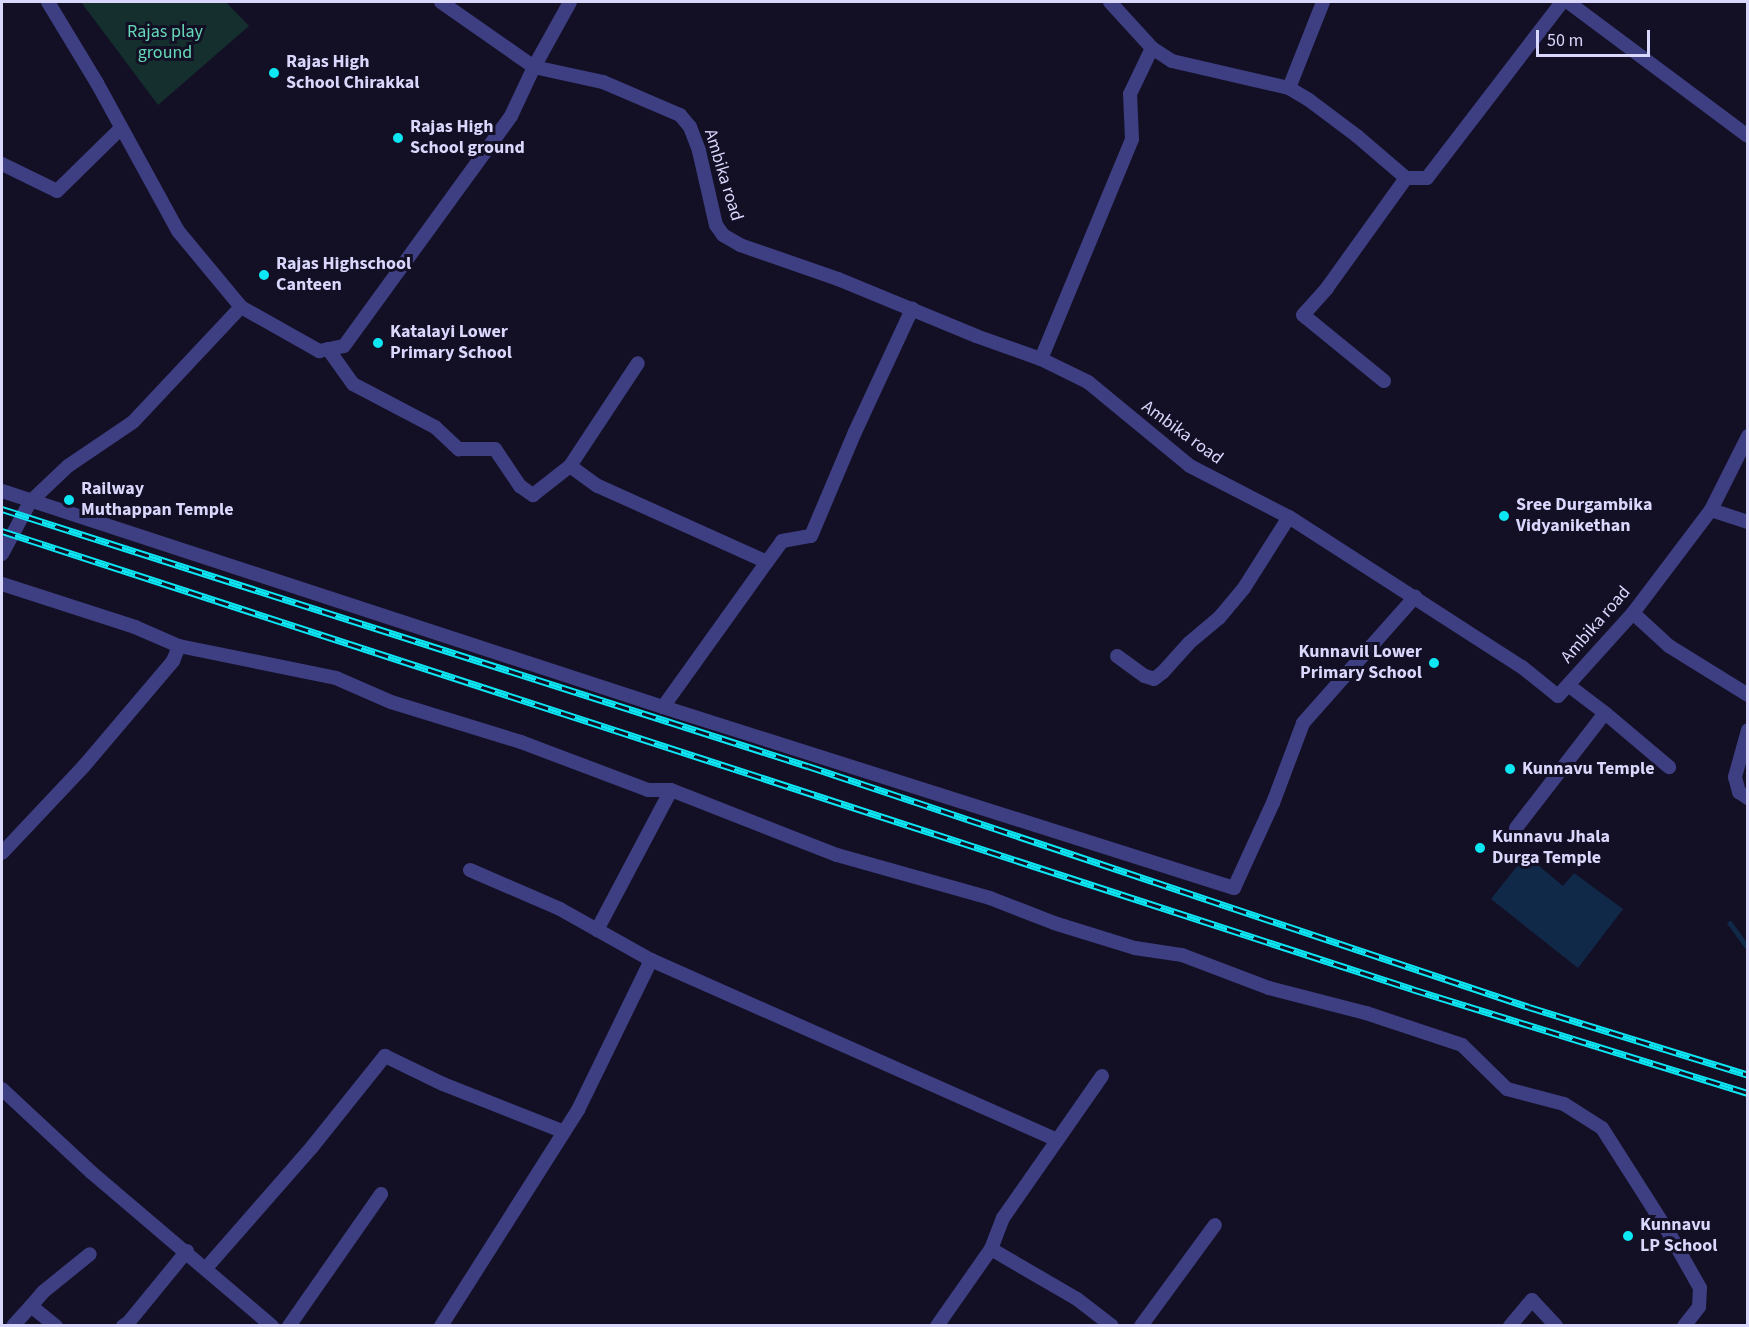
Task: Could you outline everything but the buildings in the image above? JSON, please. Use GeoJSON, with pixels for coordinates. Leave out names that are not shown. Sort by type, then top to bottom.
{"type":"FeatureCollection","features":[{"type":"Feature","properties":{"kind":"street"},"geometry":{"type":"LineString","coordinates":[[48,2],[178,231],[242,307],[319,351],[344,346],[511,116],[534,67],[570,2]]}},
{"type":"Feature","properties":{"kind":"street"},"geometry":{"type":"LineString","coordinates":[[441,2],[534,67]]}},
{"type":"Feature","properties":{"kind":"street"},"geometry":{"type":"LineString","coordinates":[[1110,2],[1152,48],[1172,61],[1289,88],[1357,136],[1407,178],[1427,178],[1562,2]]}},
{"type":"Feature","properties":{"kind":"street"},"geometry":{"type":"LineString","coordinates":[[1289,88],[1323,2]]}},
{"type":"Feature","properties":{"kind":"street"},"geometry":{"type":"LineString","coordinates":[[1568,2],[1748,136]]}},
{"type":"Feature","properties":{"kind":"street"},"geometry":{"type":"LineString","coordinates":[[1041,359],[1132,139],[1130,94],[1152,48]]}},
{"type":"Feature","properties":{"kind":"street","name":"Ambika road"},"geometry":{"type":"LineString","coordinates":[[534,67],[603,82],[680,115],[690,127],[699,151],[716,225],[723,235],[740,245],[838,279],[1041,359],[1088,382],[1190,466],[1289,517],[1522,667],[1558,696],[1632,613],[1711,510],[1748,436]]}},
{"type":"Feature","properties":{"kind":"street"},"geometry":{"type":"LineString","coordinates":[[2,164],[57,191],[121,128]]}},
{"type":"Feature","properties":{"kind":"street"},"geometry":{"type":"LineString","coordinates":[[1384,381],[1303,315],[1327,288],[1407,178]]}},
{"type":"Feature","properties":{"kind":"street"},"geometry":{"type":"LineString","coordinates":[[2,554],[30,502],[68,466],[133,422],[242,307]]}},
{"type":"Feature","properties":{"kind":"street"},"geometry":{"type":"LineString","coordinates":[[663,707],[782,542],[811,536],[855,432],[912,309]]}},
{"type":"Feature","properties":{"kind":"street"},"geometry":{"type":"LineString","coordinates":[[328,349],[353,384],[435,427],[459,449],[495,449],[520,486],[533,495],[570,466],[638,363]]}},
{"type":"Feature","properties":{"kind":"street"},"geometry":{"type":"LineString","coordinates":[[570,466],[598,486],[767,561]]}},
{"type":"Feature","properties":{"kind":"street"},"geometry":{"type":"LineString","coordinates":[[2,491],[663,707],[1234,888],[1273,803],[1303,723],[1414,597]]}},
{"type":"Feature","properties":{"kind":"street"},"geometry":{"type":"LineString","coordinates":[[1711,510],[1748,522]]}},
{"type":"Feature","properties":{"kind":"street"},"geometry":{"type":"LineString","coordinates":[[1117,656],[1145,676],[1154,679],[1163,672],[1189,643],[1219,618],[1244,588],[1289,517]]}},
{"type":"Feature","properties":{"kind":"street"},"geometry":{"type":"LineString","coordinates":[[2,584],[135,627],[179,646],[336,678],[391,702],[521,742],[648,790],[671,790],[837,855],[990,898],[1054,922],[1135,948],[1182,955],[1269,988],[1366,1013],[1462,1045],[1507,1089],[1564,1104],[1602,1128],[1669,1233],[1700,1287],[1699,1306],[1684,1326]]}},
{"type":"Feature","properties":{"kind":"street"},"geometry":{"type":"LineString","coordinates":[[1632,613],[1669,646],[1748,695]]}},
{"type":"Feature","properties":{"kind":"street"},"geometry":{"type":"LineString","coordinates":[[2,853],[84,766],[173,661],[179,646]]}},
{"type":"Feature","properties":{"kind":"street"},"geometry":{"type":"LineString","coordinates":[[1568,685],[1669,767]]}},
{"type":"Feature","properties":{"kind":"street"},"geometry":{"type":"LineString","coordinates":[[1516,828],[1605,713]]}},
{"type":"Feature","properties":{"kind":"street"},"geometry":{"type":"LineString","coordinates":[[1748,730],[1736,777],[1739,792],[1748,798]]}},
{"type":"Feature","properties":{"kind":"street"},"geometry":{"type":"LineString","coordinates":[[597,930],[671,790]]}},
{"type":"Feature","properties":{"kind":"street"},"geometry":{"type":"LineString","coordinates":[[470,870],[560,909],[651,960],[1057,1140]]}},
{"type":"Feature","properties":{"kind":"street"},"geometry":{"type":"LineString","coordinates":[[441,1326],[578,1110],[651,960]]}},
{"type":"Feature","properties":{"kind":"street"},"geometry":{"type":"LineString","coordinates":[[207,1267],[312,1148],[385,1056],[443,1084],[564,1132]]}},
{"type":"Feature","properties":{"kind":"street"},"geometry":{"type":"LineString","coordinates":[[937,1326],[991,1249],[1003,1218],[1102,1076]]}},
{"type":"Feature","properties":{"kind":"street"},"geometry":{"type":"LineString","coordinates":[[2,1089],[91,1172],[207,1267],[273,1326]]}},
{"type":"Feature","properties":{"kind":"street"},"geometry":{"type":"LineString","coordinates":[[289,1326],[381,1194]]}},
{"type":"Feature","properties":{"kind":"street"},"geometry":{"type":"LineString","coordinates":[[1141,1326],[1215,1224]]}},
{"type":"Feature","properties":{"kind":"street"},"geometry":{"type":"LineString","coordinates":[[991,1249],[1077,1299],[1112,1326]]}},
{"type":"Feature","properties":{"kind":"street"},"geometry":{"type":"LineString","coordinates":[[123,1326],[128,1323],[187,1251]]}},
{"type":"Feature","properties":{"kind":"street"},"geometry":{"type":"LineString","coordinates":[[13,1326],[43,1292],[90,1254]]}},
{"type":"Feature","properties":{"kind":"street"},"geometry":{"type":"LineString","coordinates":[[1510,1326],[1532,1300],[1556,1326]]}},
{"type":"Feature","properties":{"kind":"street"},"geometry":{"type":"LineString","coordinates":[[31,1306],[56,1326]]}},
{"type":"Feature","properties":{"kind":"green space","name":"Rajas play ground"},"geometry":{"type":"Polygon","coordinates":[[[81,2],[226,2],[249,26],[158,105],[81,2]]]}},
{"type":"Feature","properties":{"kind":"water"},"geometry":{"type":"Polygon","coordinates":[[[1526,855],[1563,886],[1574,873],[1623,909],[1578,968],[1491,899],[1526,855]]]}},
{"type":"Feature","properties":{"kind":"waterway"},"geometry":{"type":"LineString","coordinates":[[1730,923],[1748,948]]}},
{"type":"Feature","properties":{"kind":"railway"},"geometry":{"type":"LineString","coordinates":[[2,509],[808,766],[1529,1007],[1748,1075]]}},
{"type":"Feature","properties":{"kind":"railway"},"geometry":{"type":"LineString","coordinates":[[2,531],[1412,989],[1748,1093]]}},
{"type":"Feature","properties":{"kind":"place","name":"Rajas High School Chirakkal"},"geometry":{"type":"Point","coordinates":[274,73]}},
{"type":"Feature","properties":{"kind":"place","name":"Rajas High School ground"},"geometry":{"type":"Point","coordinates":[398,138]}},
{"type":"Feature","properties":{"kind":"place","name":"Rajas Highschool Canteen"},"geometry":{"type":"Point","coordinates":[264,275]}},
{"type":"Feature","properties":{"kind":"place","name":"Katalayi Lower Primary School"},"geometry":{"type":"Point","coordinates":[378,343]}},
{"type":"Feature","properties":{"kind":"place","name":"Railway Muthappan Temple"},"geometry":{"type":"Point","coordinates":[69,500]}},
{"type":"Feature","properties":{"kind":"place","name":"Sree Durgambika Vidyanikethan"},"geometry":{"type":"Point","coordinates":[1504,516]}},
{"type":"Feature","properties":{"kind":"place","name":"Kunnavil Lower Primary School"},"geometry":{"type":"Point","coordinates":[1434,663]}},
{"type":"Feature","properties":{"kind":"place","name":"Kunnavu Temple"},"geometry":{"type":"Point","coordinates":[1510,769]}},
{"type":"Feature","properties":{"kind":"place","name":"Kunnavu Jhala Durga Temple"},"geometry":{"type":"Point","coordinates":[1480,848]}},
{"type":"Feature","properties":{"kind":"place","name":"Kunnavu LP School"},"geometry":{"type":"Point","coordinates":[1628,1236]}}]}
